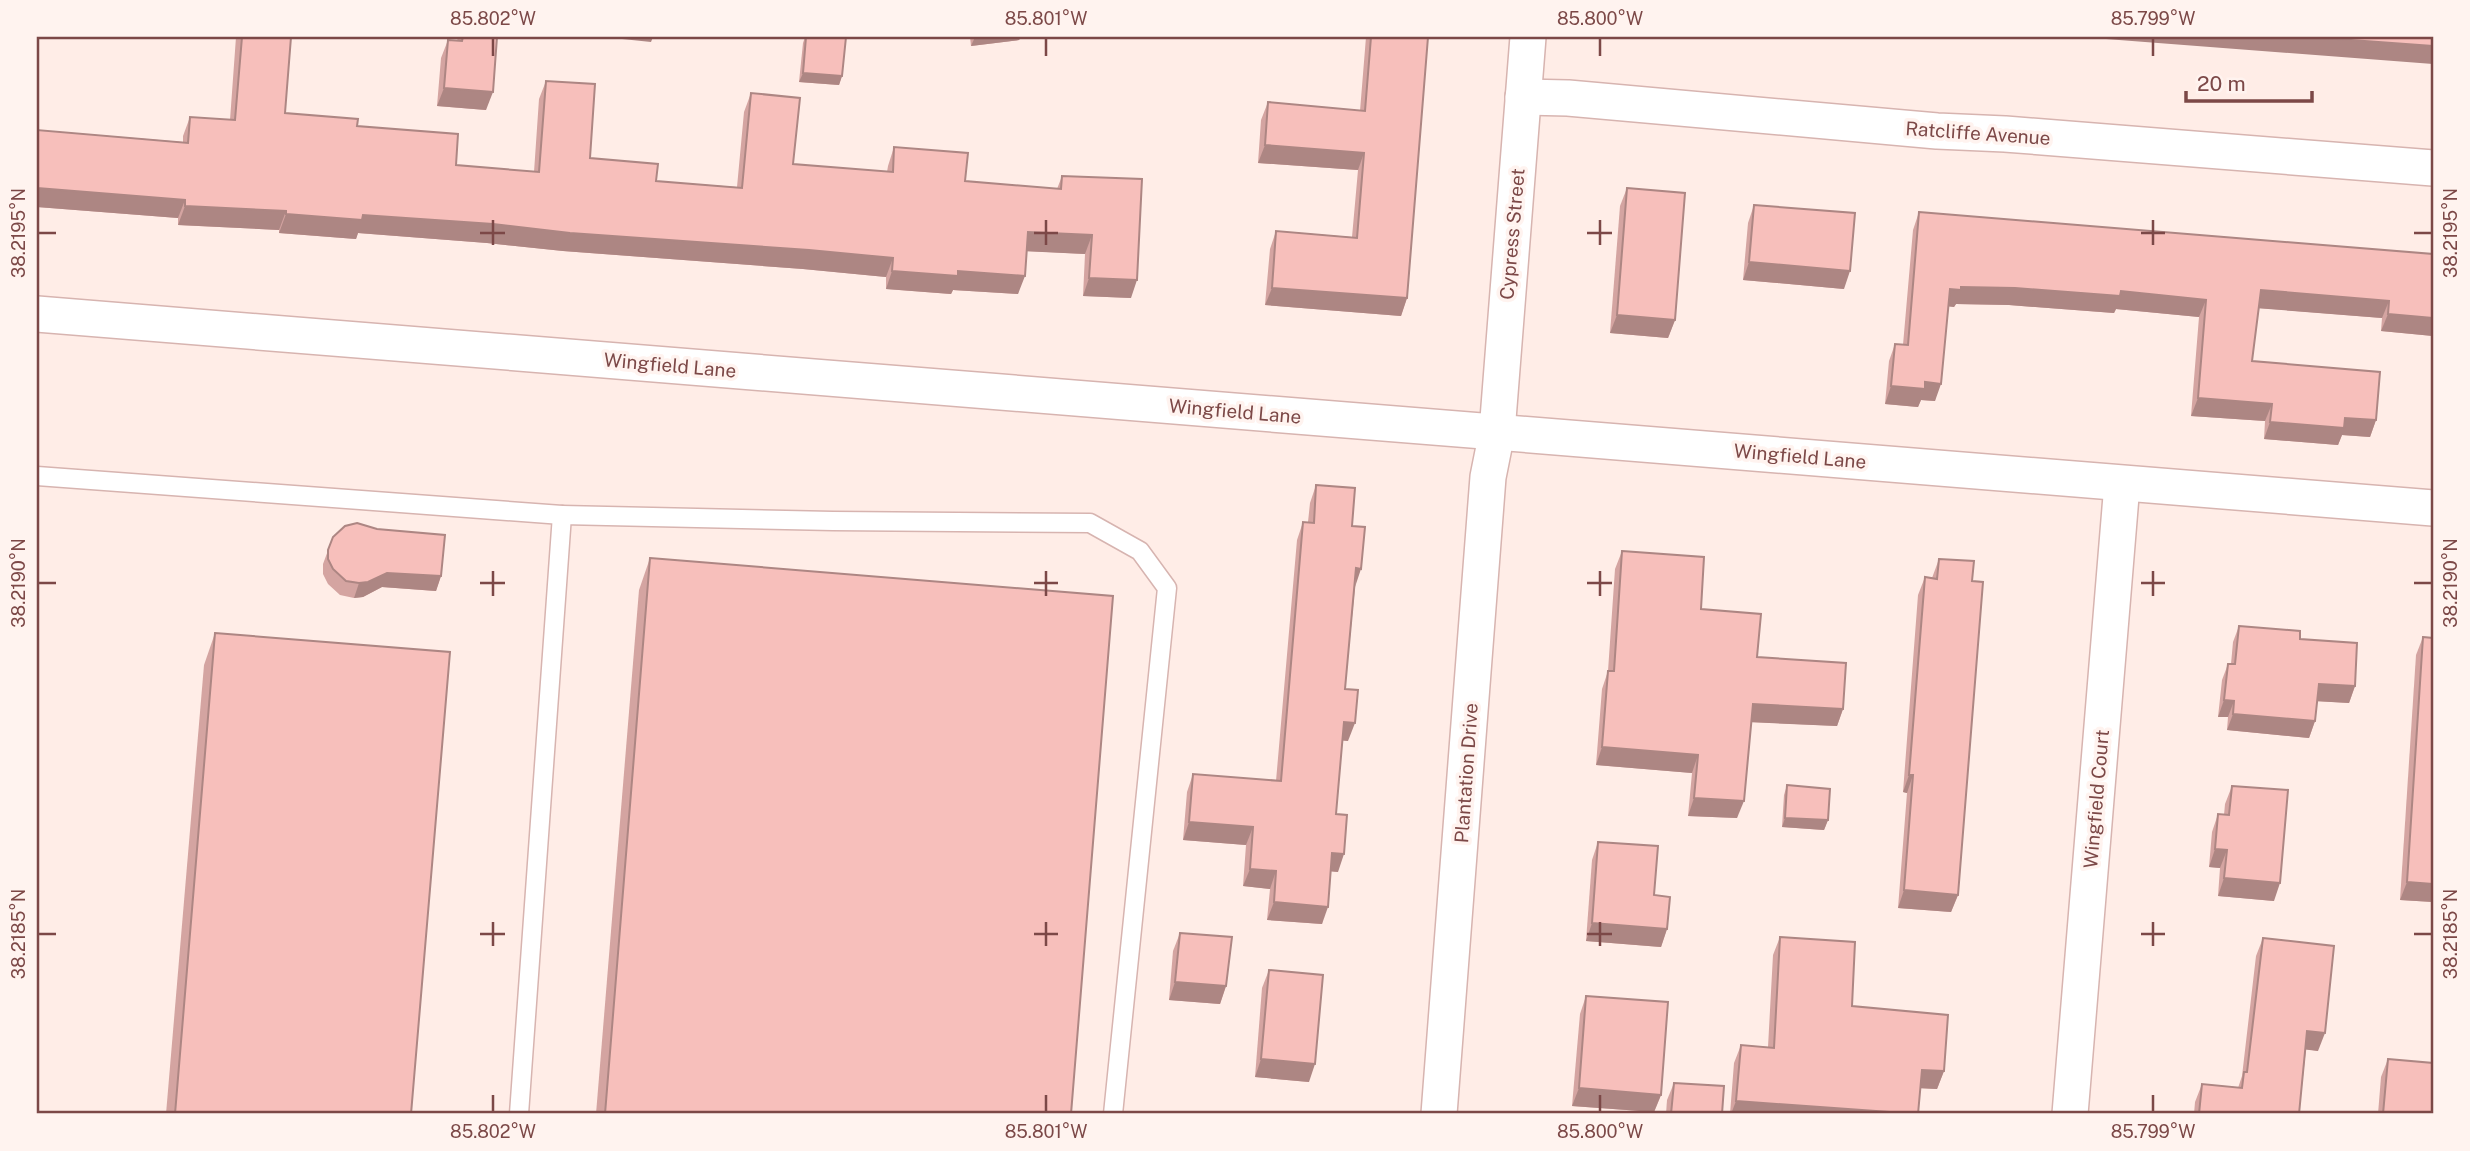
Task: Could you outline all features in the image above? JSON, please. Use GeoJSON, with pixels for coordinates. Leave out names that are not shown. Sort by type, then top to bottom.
{"type":"FeatureCollection","features":[{"type":"Feature","properties":{"kind":"street","name":"Cypress Street"},"geometry":{"type":"LineString","coordinates":[[1497,432],[1528,37]]}},
{"type":"Feature","properties":{"kind":"street","name":"Ratcliffe Avenue"},"geometry":{"type":"LineString","coordinates":[[1523,97],[1568,98],[1937,131],[2433,168]]}},
{"type":"Feature","properties":{"kind":"street","name":"Wingfield Lane"},"geometry":{"type":"LineString","coordinates":[[37,314],[2433,508]]}},
{"type":"Feature","properties":{"kind":"street","name":"Plantation Drive"},"geometry":{"type":"LineString","coordinates":[[1439,1114],[1488,477],[1497,432]]}},
{"type":"Feature","properties":{"kind":"street","name":"Wingfield Court"},"geometry":{"type":"LineString","coordinates":[[2070,1114],[2122,484]]}},
{"type":"Feature","properties":{"kind":"lane"},"geometry":{"type":"LineString","coordinates":[[37,476],[562,514],[833,521],[1090,523],[1140,551],[1167,588],[1112,1114]]}},
{"type":"Feature","properties":{"kind":"lane"},"geometry":{"type":"LineString","coordinates":[[519,1114],[562,514]]}},
{"type":"Feature","properties":{"kind":"building"},"geometry":{"type":"Polygon","coordinates":[[[242,37],[291,37],[285,113],[358,119],[357,126],[458,134],[456,165],[539,172],[546,81],[595,84],[590,158],[658,164],[656,181],[742,188],[751,93],[800,98],[793,164],[893,172],[894,147],[968,153],[965,181],[1061,189],[1062,176],[1142,179],[1137,280],[1089,278],[1092,235],[1028,232],[1025,276],[958,271],[958,276],[892,271],[893,258],[570,233],[493,224],[363,215],[362,220],[286,214],[286,211],[185,206],[185,200],[37,188],[37,130],[188,143],[190,117],[235,120],[242,37]]]}},
{"type":"Feature","properties":{"kind":"building"},"geometry":{"type":"Polygon","coordinates":[[[463,37],[497,37],[493,92],[444,88],[448,40],[462,41],[463,37]]]}},
{"type":"Feature","properties":{"kind":"building"},"geometry":{"type":"Polygon","coordinates":[[[806,37],[846,37],[842,76],[803,73],[806,37]]]}},
{"type":"Feature","properties":{"kind":"building"},"geometry":{"type":"Polygon","coordinates":[[[1371,37],[1428,37],[1407,298],[1272,288],[1276,231],[1357,238],[1364,153],[1265,145],[1268,102],[1365,111],[1371,37]]]}},
{"type":"Feature","properties":{"kind":"building"},"geometry":{"type":"Polygon","coordinates":[[[2310,37],[2433,37],[2433,46],[2310,37]]]}},
{"type":"Feature","properties":{"kind":"building"},"geometry":{"type":"Polygon","coordinates":[[[1627,188],[1685,193],[1675,320],[1617,315],[1627,188]]]}},
{"type":"Feature","properties":{"kind":"building"},"geometry":{"type":"Polygon","coordinates":[[[1754,205],[1855,213],[1850,271],[1749,262],[1754,205]]]}},
{"type":"Feature","properties":{"kind":"building"},"geometry":{"type":"Polygon","coordinates":[[[1919,212],[2433,254],[2433,318],[2388,314],[2389,301],[2261,290],[2252,361],[2380,372],[2376,420],[2345,418],[2344,428],[2270,422],[2272,404],[2198,398],[2206,300],[2121,291],[2120,296],[2015,288],[1950,289],[1941,384],[1925,382],[1925,389],[1891,386],[1895,344],[1908,345],[1919,212]]]}},
{"type":"Feature","properties":{"kind":"building"},"geometry":{"type":"Polygon","coordinates":[[[1316,485],[1355,488],[1352,526],[1365,527],[1361,569],[1356,568],[1345,689],[1358,690],[1355,723],[1344,722],[1336,814],[1347,815],[1344,854],[1332,853],[1328,907],[1274,902],[1276,871],[1250,869],[1253,827],[1189,822],[1193,774],[1281,781],[1303,522],[1314,523],[1316,485]]]}},
{"type":"Feature","properties":{"kind":"building"},"geometry":{"type":"Polygon","coordinates":[[[357,523],[377,529],[445,535],[441,576],[387,573],[368,582],[346,581],[333,569],[328,559],[328,550],[333,537],[345,526],[357,523]]]}},
{"type":"Feature","properties":{"kind":"building"},"geometry":{"type":"Polygon","coordinates":[[[1622,551],[1704,557],[1701,609],[1761,614],[1757,657],[1846,663],[1843,709],[1753,704],[1744,801],[1694,798],[1698,755],[1602,747],[1608,671],[1614,671],[1622,551]]]}},
{"type":"Feature","properties":{"kind":"building"},"geometry":{"type":"Polygon","coordinates":[[[650,558],[1113,596],[1071,1114],[605,1114],[650,558]]]}},
{"type":"Feature","properties":{"kind":"building"},"geometry":{"type":"Polygon","coordinates":[[[1939,559],[1974,561],[1972,581],[1983,582],[1958,895],[1904,890],[1913,775],[1909,775],[1925,577],[1937,579],[1939,559]]]}},
{"type":"Feature","properties":{"kind":"building"},"geometry":{"type":"Polygon","coordinates":[[[2239,626],[2300,631],[2300,639],[2357,643],[2355,686],[2319,684],[2315,721],[2233,714],[2234,701],[2224,700],[2228,664],[2235,664],[2239,626]]]}},
{"type":"Feature","properties":{"kind":"building"},"geometry":{"type":"Polygon","coordinates":[[[215,633],[450,652],[411,1114],[175,1114],[215,633]]]}},
{"type":"Feature","properties":{"kind":"building"},"geometry":{"type":"Polygon","coordinates":[[[2423,637],[2433,638],[2433,884],[2407,882],[2423,637]]]}},
{"type":"Feature","properties":{"kind":"building"},"geometry":{"type":"Polygon","coordinates":[[[1787,785],[1830,789],[1828,820],[1785,818],[1787,785]]]}},
{"type":"Feature","properties":{"kind":"building"},"geometry":{"type":"Polygon","coordinates":[[[2232,786],[2288,790],[2280,883],[2224,878],[2227,850],[2215,849],[2218,814],[2229,815],[2232,786]]]}},
{"type":"Feature","properties":{"kind":"building"},"geometry":{"type":"Polygon","coordinates":[[[1598,842],[1658,846],[1654,895],[1670,897],[1667,929],[1592,923],[1598,842]]]}},
{"type":"Feature","properties":{"kind":"building"},"geometry":{"type":"Polygon","coordinates":[[[1180,933],[1232,937],[1226,986],[1175,982],[1180,933]]]}},
{"type":"Feature","properties":{"kind":"building"},"geometry":{"type":"Polygon","coordinates":[[[1780,937],[1855,942],[1852,1006],[1948,1015],[1944,1071],[1922,1070],[1918,1114],[1736,1101],[1741,1045],[1774,1048],[1780,937]]]}},
{"type":"Feature","properties":{"kind":"building"},"geometry":{"type":"Polygon","coordinates":[[[2263,938],[2334,946],[2325,1033],[2307,1031],[2299,1114],[2199,1114],[2202,1084],[2242,1088],[2244,1072],[2247,1072],[2263,938]]]}},
{"type":"Feature","properties":{"kind":"building"},"geometry":{"type":"Polygon","coordinates":[[[1269,970],[1323,975],[1315,1064],[1261,1059],[1269,970]]]}},
{"type":"Feature","properties":{"kind":"building"},"geometry":{"type":"Polygon","coordinates":[[[1586,996],[1668,1002],[1661,1095],[1579,1088],[1586,996]]]}},
{"type":"Feature","properties":{"kind":"building"},"geometry":{"type":"Polygon","coordinates":[[[2388,1059],[2433,1063],[2433,1114],[2383,1114],[2388,1059]]]}},
{"type":"Feature","properties":{"kind":"building"},"geometry":{"type":"Polygon","coordinates":[[[1674,1083],[1724,1086],[1722,1114],[1671,1114],[1674,1083]]]}}]}
